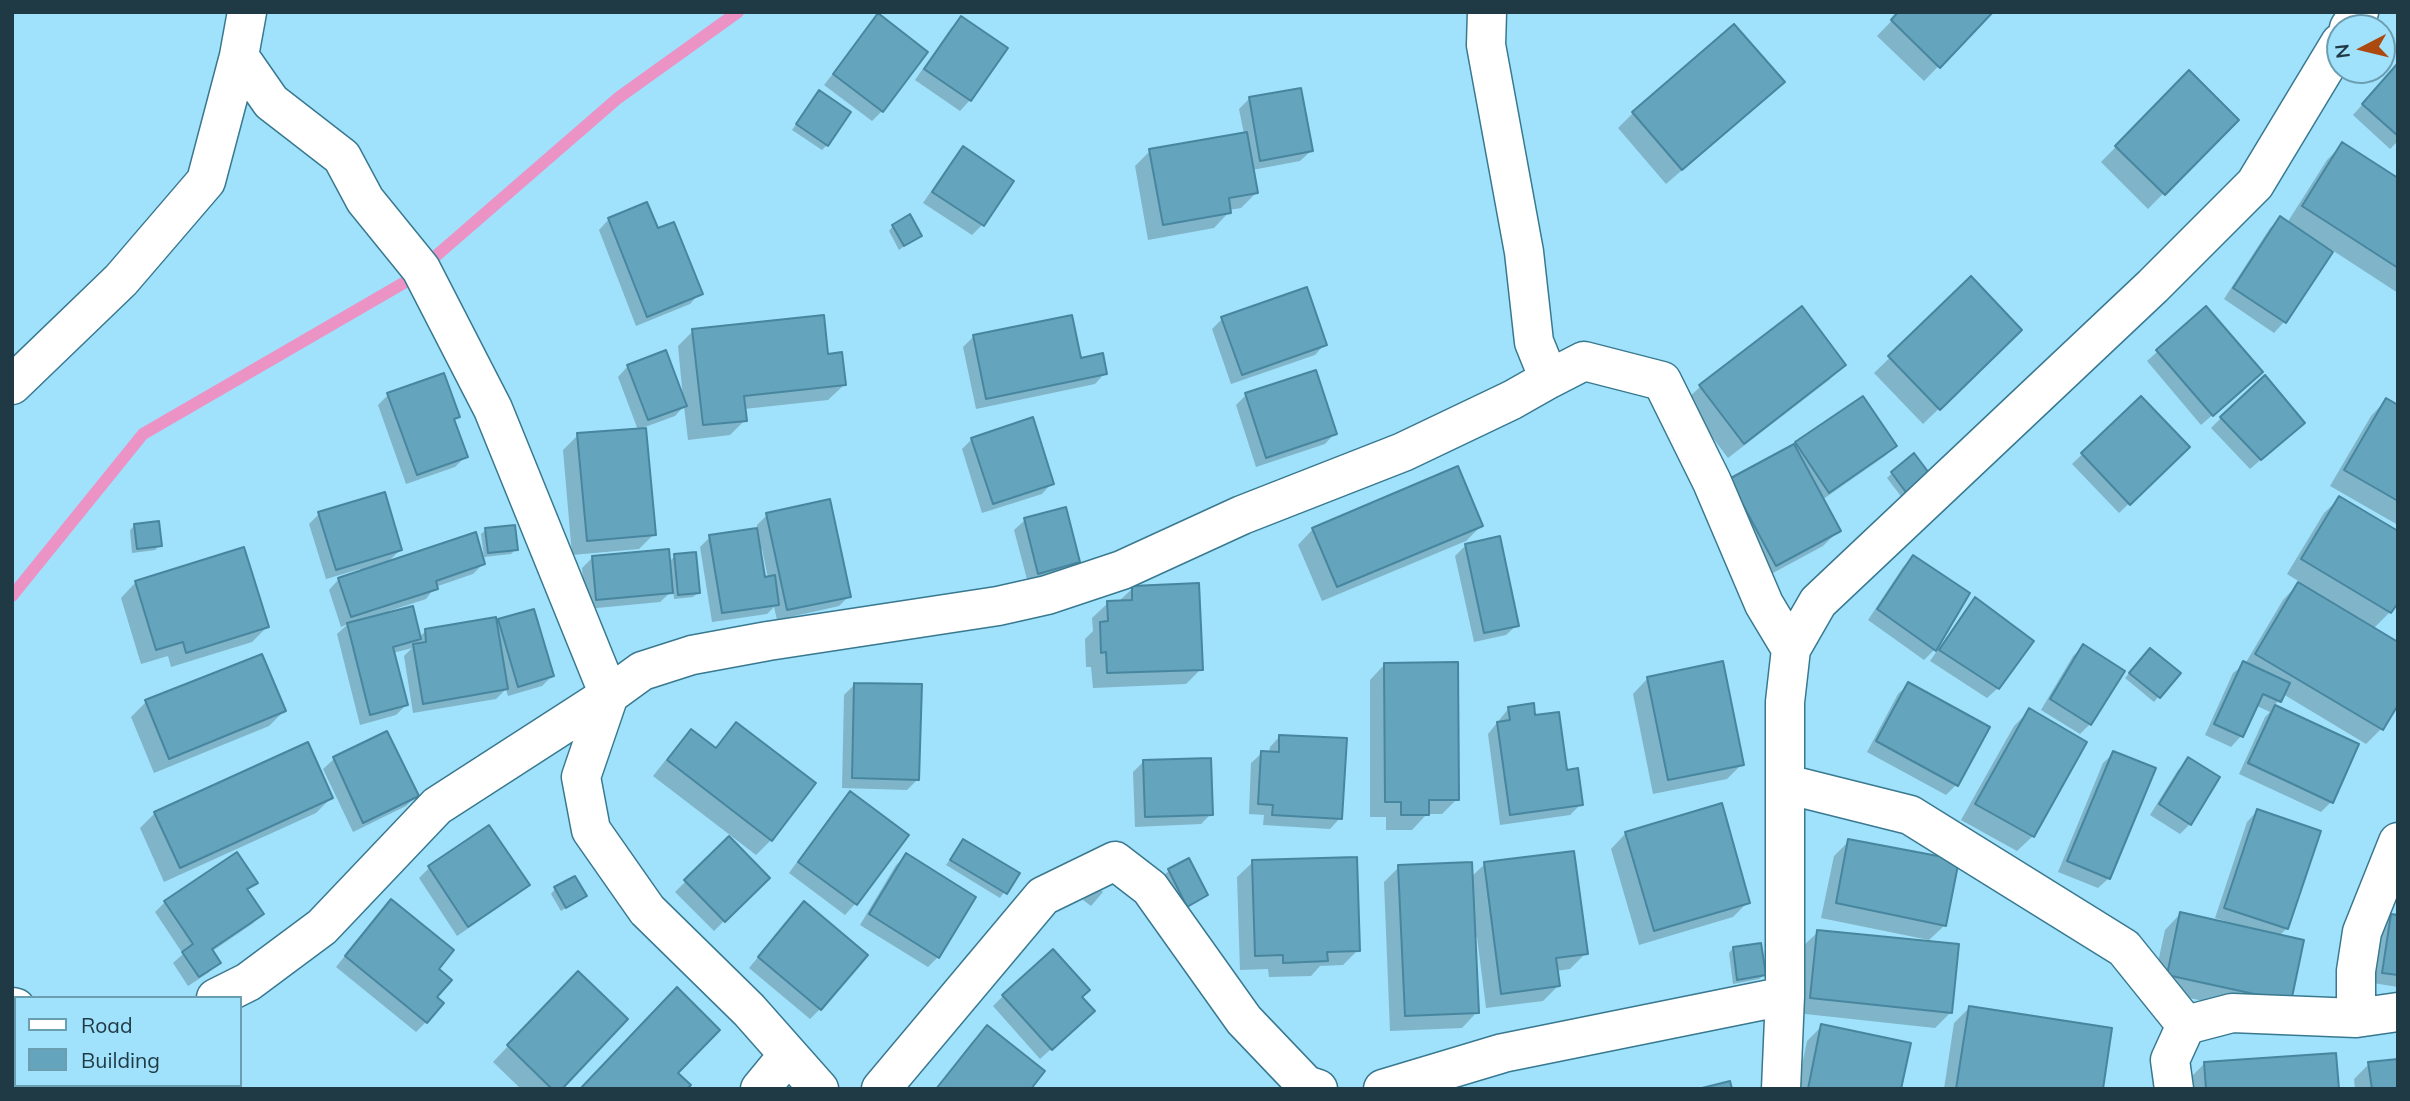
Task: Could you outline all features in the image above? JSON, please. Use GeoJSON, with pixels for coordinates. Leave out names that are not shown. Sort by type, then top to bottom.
{"type":"FeatureCollection","features":[{"type":"Feature","properties":{"kind":"street"},"geometry":{"type":"LineString","coordinates":[[12,385],[121,280],[206,181],[239,56],[247,12]]}},
{"type":"Feature","properties":{"kind":"street"},"geometry":{"type":"LineString","coordinates":[[1487,12],[1486,45],[1524,252],[1534,342],[1549,379]]}},
{"type":"Feature","properties":{"kind":"street"},"geometry":{"type":"LineString","coordinates":[[239,56],[271,102],[342,157],[365,200],[421,269],[493,409],[609,695],[581,776],[591,830],[647,910],[749,1010],[819,1089]]}},
{"type":"Feature","properties":{"kind":"street"},"geometry":{"type":"LineString","coordinates":[[1781,1089],[1785,702],[1791,649],[1818,602],[2153,286],[2255,184],[2326,66]]}},
{"type":"Feature","properties":{"kind":"street"},"geometry":{"type":"LineString","coordinates":[[220,996],[248,982],[322,927],[437,806],[642,671],[692,654],[998,606],[1084,583],[1122,570],[1242,515],[1403,452],[1512,400],[1584,361],[1662,381],[1712,482],[1764,604],[1791,649]]}},
{"type":"Feature","properties":{"kind":"street"},"geometry":{"type":"LineString","coordinates":[[1786,784],[1910,815],[2124,948],[2186,1025]]}},
{"type":"Feature","properties":{"kind":"street"},"geometry":{"type":"LineString","coordinates":[[2356,1018],[2356,971],[2362,932],[2398,842]]}},
{"type":"Feature","properties":{"kind":"street"},"geometry":{"type":"LineString","coordinates":[[881,1089],[1043,897],[1115,861],[1150,888],[1244,1020],[1306,1085],[1318,1089]]}},
{"type":"Feature","properties":{"kind":"street"},"geometry":{"type":"LineString","coordinates":[[1383,1089],[1503,1053],[1784,996]]}},
{"type":"Feature","properties":{"kind":"street"},"geometry":{"type":"LineString","coordinates":[[2186,1025],[2232,1013],[2356,1018],[2398,1012]]}},
{"type":"Feature","properties":{"kind":"street"},"geometry":{"type":"LineString","coordinates":[[2174,1089],[2170,1060],[2186,1025]]}},
{"type":"Feature","properties":{"kind":"street"},"geometry":{"type":"LineString","coordinates":[[760,1089],[788,1055]]}},
{"type":"Feature","properties":{"kind":"building"},"geometry":{"type":"Polygon","coordinates":[[[1898,12],[1993,12],[1940,68],[1891,20],[1898,12]]]}},
{"type":"Feature","properties":{"kind":"building"},"geometry":{"type":"Polygon","coordinates":[[[878,13],[928,52],[883,112],[833,74],[878,13]]]}},
{"type":"Feature","properties":{"kind":"building"},"geometry":{"type":"Polygon","coordinates":[[[961,16],[1008,48],[971,101],[924,69],[961,16]]]}},
{"type":"Feature","properties":{"kind":"building"},"geometry":{"type":"Polygon","coordinates":[[[1734,24],[1785,82],[1682,170],[1632,112],[1734,24]]]}},
{"type":"Feature","properties":{"kind":"building"},"geometry":{"type":"Polygon","coordinates":[[[2398,63],[2398,136],[2362,104],[2380,84],[2396,84],[2398,63]]]}},
{"type":"Feature","properties":{"kind":"building"},"geometry":{"type":"Polygon","coordinates":[[[2189,70],[2239,120],[2165,195],[2115,146],[2189,70]]]}},
{"type":"Feature","properties":{"kind":"building"},"geometry":{"type":"Polygon","coordinates":[[[1301,88],[1313,151],[1260,161],[1249,97],[1301,88]]]}},
{"type":"Feature","properties":{"kind":"building"},"geometry":{"type":"Polygon","coordinates":[[[819,90],[851,112],[828,146],[796,124],[819,90]]]}},
{"type":"Feature","properties":{"kind":"building"},"geometry":{"type":"Polygon","coordinates":[[[1247,132],[1258,193],[1229,198],[1231,213],[1163,225],[1149,149],[1247,132]]]}},
{"type":"Feature","properties":{"kind":"building"},"geometry":{"type":"Polygon","coordinates":[[[2342,142],[2398,178],[2398,268],[2302,206],[2342,142]]]}},
{"type":"Feature","properties":{"kind":"building"},"geometry":{"type":"Polygon","coordinates":[[[963,146],[1014,181],[984,226],[932,192],[963,146]]]}},
{"type":"Feature","properties":{"kind":"building"},"geometry":{"type":"Polygon","coordinates":[[[647,202],[658,228],[674,222],[703,294],[647,317],[608,218],[647,202]]]}},
{"type":"Feature","properties":{"kind":"building"},"geometry":{"type":"Polygon","coordinates":[[[910,214],[922,236],[904,246],[892,225],[910,214]]]}},
{"type":"Feature","properties":{"kind":"building"},"geometry":{"type":"Polygon","coordinates":[[[2280,216],[2333,252],[2286,323],[2233,288],[2280,216]]]}},
{"type":"Feature","properties":{"kind":"building"},"geometry":{"type":"Polygon","coordinates":[[[1971,276],[2022,330],[1940,410],[1888,356],[1971,276]]]}},
{"type":"Feature","properties":{"kind":"building"},"geometry":{"type":"Polygon","coordinates":[[[1307,287],[1327,345],[1242,375],[1221,317],[1307,287]]]}},
{"type":"Feature","properties":{"kind":"building"},"geometry":{"type":"Polygon","coordinates":[[[1802,306],[1846,365],[1744,444],[1699,385],[1802,306]]]}},
{"type":"Feature","properties":{"kind":"building"},"geometry":{"type":"Polygon","coordinates":[[[2206,306],[2263,372],[2213,416],[2156,350],[2206,306]]]}},
{"type":"Feature","properties":{"kind":"building"},"geometry":{"type":"Polygon","coordinates":[[[824,315],[828,354],[842,352],[846,385],[744,396],[747,421],[703,425],[692,329],[824,315]]]}},
{"type":"Feature","properties":{"kind":"building"},"geometry":{"type":"Polygon","coordinates":[[[1072,315],[1081,358],[1103,353],[1107,374],[986,399],[973,335],[1072,315]]]}},
{"type":"Feature","properties":{"kind":"building"},"geometry":{"type":"Polygon","coordinates":[[[666,350],[687,406],[648,420],[627,365],[666,350]]]}},
{"type":"Feature","properties":{"kind":"building"},"geometry":{"type":"Polygon","coordinates":[[[1316,370],[1337,434],[1266,458],[1245,393],[1316,370]]]}},
{"type":"Feature","properties":{"kind":"building"},"geometry":{"type":"Polygon","coordinates":[[[444,373],[460,417],[454,419],[468,457],[417,475],[387,393],[444,373]]]}},
{"type":"Feature","properties":{"kind":"building"},"geometry":{"type":"Polygon","coordinates":[[[2265,375],[2305,423],[2261,460],[2220,417],[2265,375]]]}},
{"type":"Feature","properties":{"kind":"building"},"geometry":{"type":"Polygon","coordinates":[[[1863,396],[1897,446],[1829,493],[1795,442],[1863,396]]]}},
{"type":"Feature","properties":{"kind":"building"},"geometry":{"type":"Polygon","coordinates":[[[2141,396],[2190,447],[2130,505],[2081,453],[2141,396]]]}},
{"type":"Feature","properties":{"kind":"building"},"geometry":{"type":"Polygon","coordinates":[[[2386,398],[2398,405],[2398,501],[2344,470],[2386,398]]]}},
{"type":"Feature","properties":{"kind":"building"},"geometry":{"type":"Polygon","coordinates":[[[1033,417],[1054,484],[993,504],[971,438],[1033,417]]]}},
{"type":"Feature","properties":{"kind":"building"},"geometry":{"type":"Polygon","coordinates":[[[646,428],[656,535],[587,541],[577,433],[646,428]]]}},
{"type":"Feature","properties":{"kind":"building"},"geometry":{"type":"Polygon","coordinates":[[[1794,444],[1841,531],[1776,566],[1729,479],[1794,444]]]}},
{"type":"Feature","properties":{"kind":"building"},"geometry":{"type":"Polygon","coordinates":[[[1914,453],[1932,477],[1908,495],[1891,472],[1914,453]]]}},
{"type":"Feature","properties":{"kind":"building"},"geometry":{"type":"Polygon","coordinates":[[[1458,466],[1483,526],[1337,587],[1312,528],[1458,466]]]}},
{"type":"Feature","properties":{"kind":"building"},"geometry":{"type":"Polygon","coordinates":[[[385,492],[402,550],[336,570],[318,512],[385,492]]]}},
{"type":"Feature","properties":{"kind":"building"},"geometry":{"type":"Polygon","coordinates":[[[2339,496],[2398,531],[2398,603],[2391,613],[2301,559],[2339,496]]]}},
{"type":"Feature","properties":{"kind":"building"},"geometry":{"type":"Polygon","coordinates":[[[830,499],[851,597],[787,610],[766,513],[830,499]]]}},
{"type":"Feature","properties":{"kind":"building"},"geometry":{"type":"Polygon","coordinates":[[[1066,507],[1080,562],[1038,574],[1024,518],[1066,507]]]}},
{"type":"Feature","properties":{"kind":"building"},"geometry":{"type":"Polygon","coordinates":[[[159,521],[162,546],[137,549],[134,524],[159,521]]]}},
{"type":"Feature","properties":{"kind":"building"},"geometry":{"type":"Polygon","coordinates":[[[515,525],[518,550],[488,553],[485,528],[515,525]]]}},
{"type":"Feature","properties":{"kind":"building"},"geometry":{"type":"Polygon","coordinates":[[[757,528],[765,577],[775,575],[779,605],[722,613],[709,535],[757,528]]]}},
{"type":"Feature","properties":{"kind":"building"},"geometry":{"type":"Polygon","coordinates":[[[476,532],[485,564],[436,581],[438,589],[351,617],[338,578],[476,532]]]}},
{"type":"Feature","properties":{"kind":"building"},"geometry":{"type":"Polygon","coordinates":[[[1500,536],[1519,626],[1484,633],[1465,544],[1500,536]]]}},
{"type":"Feature","properties":{"kind":"building"},"geometry":{"type":"Polygon","coordinates":[[[244,547],[269,627],[186,653],[183,642],[156,650],[135,581],[244,547]]]}},
{"type":"Feature","properties":{"kind":"building"},"geometry":{"type":"Polygon","coordinates":[[[669,549],[673,593],[596,600],[592,556],[669,549]]]}},
{"type":"Feature","properties":{"kind":"building"},"geometry":{"type":"Polygon","coordinates":[[[696,552],[700,593],[678,595],[674,554],[696,552]]]}},
{"type":"Feature","properties":{"kind":"building"},"geometry":{"type":"Polygon","coordinates":[[[1913,555],[1970,593],[1936,651],[1877,609],[1913,555]]]}},
{"type":"Feature","properties":{"kind":"building"},"geometry":{"type":"Polygon","coordinates":[[[2298,582],[2398,642],[2398,705],[2383,730],[2255,654],[2298,582]]]}},
{"type":"Feature","properties":{"kind":"building"},"geometry":{"type":"Polygon","coordinates":[[[1199,583],[1203,670],[1107,673],[1106,652],[1101,653],[1100,622],[1108,621],[1107,601],[1132,600],[1132,586],[1199,583]]]}},
{"type":"Feature","properties":{"kind":"building"},"geometry":{"type":"Polygon","coordinates":[[[1975,597],[2034,641],[1999,689],[1939,650],[1975,597]]]}},
{"type":"Feature","properties":{"kind":"building"},"geometry":{"type":"Polygon","coordinates":[[[413,606],[421,639],[393,647],[408,705],[370,715],[347,623],[413,606]]]}},
{"type":"Feature","properties":{"kind":"building"},"geometry":{"type":"Polygon","coordinates":[[[534,609],[554,676],[518,687],[498,619],[534,609]]]}},
{"type":"Feature","properties":{"kind":"building"},"geometry":{"type":"Polygon","coordinates":[[[496,617],[508,689],[423,704],[413,644],[426,642],[425,629],[496,617]]]}},
{"type":"Feature","properties":{"kind":"building"},"geometry":{"type":"Polygon","coordinates":[[[2083,644],[2125,671],[2091,725],[2050,699],[2083,644]]]}},
{"type":"Feature","properties":{"kind":"building"},"geometry":{"type":"Polygon","coordinates":[[[2150,648],[2181,673],[2160,698],[2129,673],[2150,648]]]}},
{"type":"Feature","properties":{"kind":"building"},"geometry":{"type":"Polygon","coordinates":[[[262,654],[286,711],[169,759],[145,700],[262,654]]]}},
{"type":"Feature","properties":{"kind":"building"},"geometry":{"type":"Polygon","coordinates":[[[1723,661],[1744,765],[1668,780],[1647,677],[1723,661]]]}},
{"type":"Feature","properties":{"kind":"building"},"geometry":{"type":"Polygon","coordinates":[[[2243,661],[2290,683],[2281,702],[2263,694],[2243,737],[2214,724],[2243,661]]]}},
{"type":"Feature","properties":{"kind":"building"},"geometry":{"type":"Polygon","coordinates":[[[1458,662],[1459,800],[1429,800],[1429,815],[1401,815],[1401,802],[1385,802],[1384,663],[1458,662]]]}},
{"type":"Feature","properties":{"kind":"building"},"geometry":{"type":"Polygon","coordinates":[[[1908,682],[1990,727],[1958,786],[1876,741],[1908,682]]]}},
{"type":"Feature","properties":{"kind":"building"},"geometry":{"type":"Polygon","coordinates":[[[854,683],[922,684],[919,780],[852,778],[854,683]]]}},
{"type":"Feature","properties":{"kind":"building"},"geometry":{"type":"Polygon","coordinates":[[[1534,703],[1535,715],[1559,712],[1567,770],[1578,768],[1583,805],[1510,815],[1497,722],[1510,720],[1508,707],[1534,703]]]}},
{"type":"Feature","properties":{"kind":"building"},"geometry":{"type":"Polygon","coordinates":[[[2275,705],[2359,744],[2333,803],[2248,763],[2275,705]]]}},
{"type":"Feature","properties":{"kind":"building"},"geometry":{"type":"Polygon","coordinates":[[[2029,708],[2087,742],[2034,837],[1975,804],[2029,708]]]}},
{"type":"Feature","properties":{"kind":"building"},"geometry":{"type":"Polygon","coordinates":[[[736,722],[816,783],[772,841],[667,760],[691,729],[716,748],[736,722]]]}},
{"type":"Feature","properties":{"kind":"building"},"geometry":{"type":"Polygon","coordinates":[[[387,731],[419,796],[363,823],[333,757],[387,731]]]}},
{"type":"Feature","properties":{"kind":"building"},"geometry":{"type":"Polygon","coordinates":[[[1279,735],[1347,738],[1342,819],[1272,815],[1273,805],[1258,804],[1261,751],[1279,752],[1279,735]]]}},
{"type":"Feature","properties":{"kind":"building"},"geometry":{"type":"Polygon","coordinates":[[[308,742],[333,798],[180,868],[154,812],[308,742]]]}},
{"type":"Feature","properties":{"kind":"building"},"geometry":{"type":"Polygon","coordinates":[[[2113,751],[2156,768],[2110,879],[2067,861],[2113,751]]]}},
{"type":"Feature","properties":{"kind":"building"},"geometry":{"type":"Polygon","coordinates":[[[2188,757],[2220,777],[2191,825],[2159,804],[2188,757]]]}},
{"type":"Feature","properties":{"kind":"building"},"geometry":{"type":"Polygon","coordinates":[[[1211,758],[1213,815],[1145,817],[1143,760],[1211,758]]]}},
{"type":"Feature","properties":{"kind":"building"},"geometry":{"type":"Polygon","coordinates":[[[850,791],[909,835],[857,905],[798,862],[850,791]]]}},
{"type":"Feature","properties":{"kind":"building"},"geometry":{"type":"Polygon","coordinates":[[[1722,803],[1750,903],[1654,931],[1625,832],[1722,803]]]}},
{"type":"Feature","properties":{"kind":"building"},"geometry":{"type":"Polygon","coordinates":[[[2257,809],[2321,831],[2288,929],[2224,908],[2257,809]]]}},
{"type":"Feature","properties":{"kind":"building"},"geometry":{"type":"Polygon","coordinates":[[[489,825],[530,885],[468,927],[428,866],[489,825]]]}},
{"type":"Feature","properties":{"kind":"building"},"geometry":{"type":"Polygon","coordinates":[[[729,836],[770,878],[725,922],[684,880],[729,836]]]}},
{"type":"Feature","properties":{"kind":"building"},"geometry":{"type":"Polygon","coordinates":[[[963,839],[1020,873],[1007,894],[950,860],[963,839]]]}},
{"type":"Feature","properties":{"kind":"building"},"geometry":{"type":"Polygon","coordinates":[[[1848,839],[1959,860],[1946,926],[1836,903],[1848,839]]]}},
{"type":"Feature","properties":{"kind":"building"},"geometry":{"type":"Polygon","coordinates":[[[1574,851],[1588,954],[1556,958],[1560,986],[1501,994],[1484,862],[1574,851]]]}},
{"type":"Feature","properties":{"kind":"building"},"geometry":{"type":"Polygon","coordinates":[[[237,852],[258,883],[247,889],[264,914],[212,949],[221,963],[199,977],[182,952],[193,944],[164,901],[237,852]]]}},
{"type":"Feature","properties":{"kind":"building"},"geometry":{"type":"Polygon","coordinates":[[[906,853],[976,897],[939,958],[869,914],[906,853]]]}},
{"type":"Feature","properties":{"kind":"building"},"geometry":{"type":"Polygon","coordinates":[[[1357,857],[1360,951],[1327,952],[1328,961],[1283,963],[1283,955],[1255,956],[1252,860],[1357,857]]]}},
{"type":"Feature","properties":{"kind":"building"},"geometry":{"type":"Polygon","coordinates":[[[1189,858],[1208,895],[1187,907],[1168,869],[1189,858]]]}},
{"type":"Feature","properties":{"kind":"building"},"geometry":{"type":"Polygon","coordinates":[[[1472,862],[1479,1013],[1405,1016],[1398,865],[1472,862]]]}},
{"type":"Feature","properties":{"kind":"building"},"geometry":{"type":"Polygon","coordinates":[[[575,876],[587,896],[566,908],[554,887],[575,876]]]}},
{"type":"Feature","properties":{"kind":"building"},"geometry":{"type":"Polygon","coordinates":[[[391,899],[454,950],[439,969],[452,980],[437,997],[444,1003],[427,1023],[345,956],[391,899]]]}},
{"type":"Feature","properties":{"kind":"building"},"geometry":{"type":"Polygon","coordinates":[[[804,901],[868,955],[821,1010],[758,957],[804,901]]]}},
{"type":"Feature","properties":{"kind":"building"},"geometry":{"type":"Polygon","coordinates":[[[2180,912],[2304,940],[2291,1002],[2167,975],[2180,912]]]}},
{"type":"Feature","properties":{"kind":"building"},"geometry":{"type":"Polygon","coordinates":[[[2391,914],[2398,915],[2398,975],[2382,973],[2391,914]]]}},
{"type":"Feature","properties":{"kind":"building"},"geometry":{"type":"Polygon","coordinates":[[[1817,930],[1959,944],[1952,1013],[1810,998],[1817,930]]]}},
{"type":"Feature","properties":{"kind":"building"},"geometry":{"type":"Polygon","coordinates":[[[1761,943],[1766,975],[1737,980],[1733,947],[1761,943]]]}},
{"type":"Feature","properties":{"kind":"building"},"geometry":{"type":"Polygon","coordinates":[[[1053,949],[1090,990],[1082,997],[1095,1011],[1052,1050],[1002,995],[1053,949]]]}},
{"type":"Feature","properties":{"kind":"building"},"geometry":{"type":"Polygon","coordinates":[[[578,971],[628,1019],[562,1089],[552,1089],[507,1045],[578,971]]]}},
{"type":"Feature","properties":{"kind":"building"},"geometry":{"type":"Polygon","coordinates":[[[677,987],[720,1030],[678,1073],[691,1085],[687,1089],[580,1089],[677,987]]]}},
{"type":"Feature","properties":{"kind":"building"},"geometry":{"type":"Polygon","coordinates":[[[1969,1006],[2112,1028],[2103,1089],[1956,1089],[1969,1006]]]}},
{"type":"Feature","properties":{"kind":"building"},"geometry":{"type":"Polygon","coordinates":[[[1821,1024],[1911,1043],[1901,1089],[1808,1089],[1821,1024]]]}},
{"type":"Feature","properties":{"kind":"building"},"geometry":{"type":"Polygon","coordinates":[[[987,1025],[1045,1071],[1031,1089],[936,1089],[987,1025]]]}},
{"type":"Feature","properties":{"kind":"building"},"geometry":{"type":"Polygon","coordinates":[[[12,1050],[14,1087],[58,1089],[12,1089],[12,1050]]]}},
{"type":"Feature","properties":{"kind":"building"},"geometry":{"type":"Polygon","coordinates":[[[2336,1053],[2339,1089],[2206,1089],[2204,1062],[2336,1053]]]}},
{"type":"Feature","properties":{"kind":"building"},"geometry":{"type":"Polygon","coordinates":[[[2398,1059],[2398,1089],[2372,1089],[2368,1062],[2398,1059]]]}},
{"type":"Feature","properties":{"kind":"building"},"geometry":{"type":"Polygon","coordinates":[[[1730,1081],[1732,1089],[1698,1089],[1730,1081]]]}},
{"type":"Feature","properties":{"kind":"waterway"},"geometry":{"type":"LineString","coordinates":[[12,596],[143,434],[407,281],[618,98],[738,12]]}}]}
